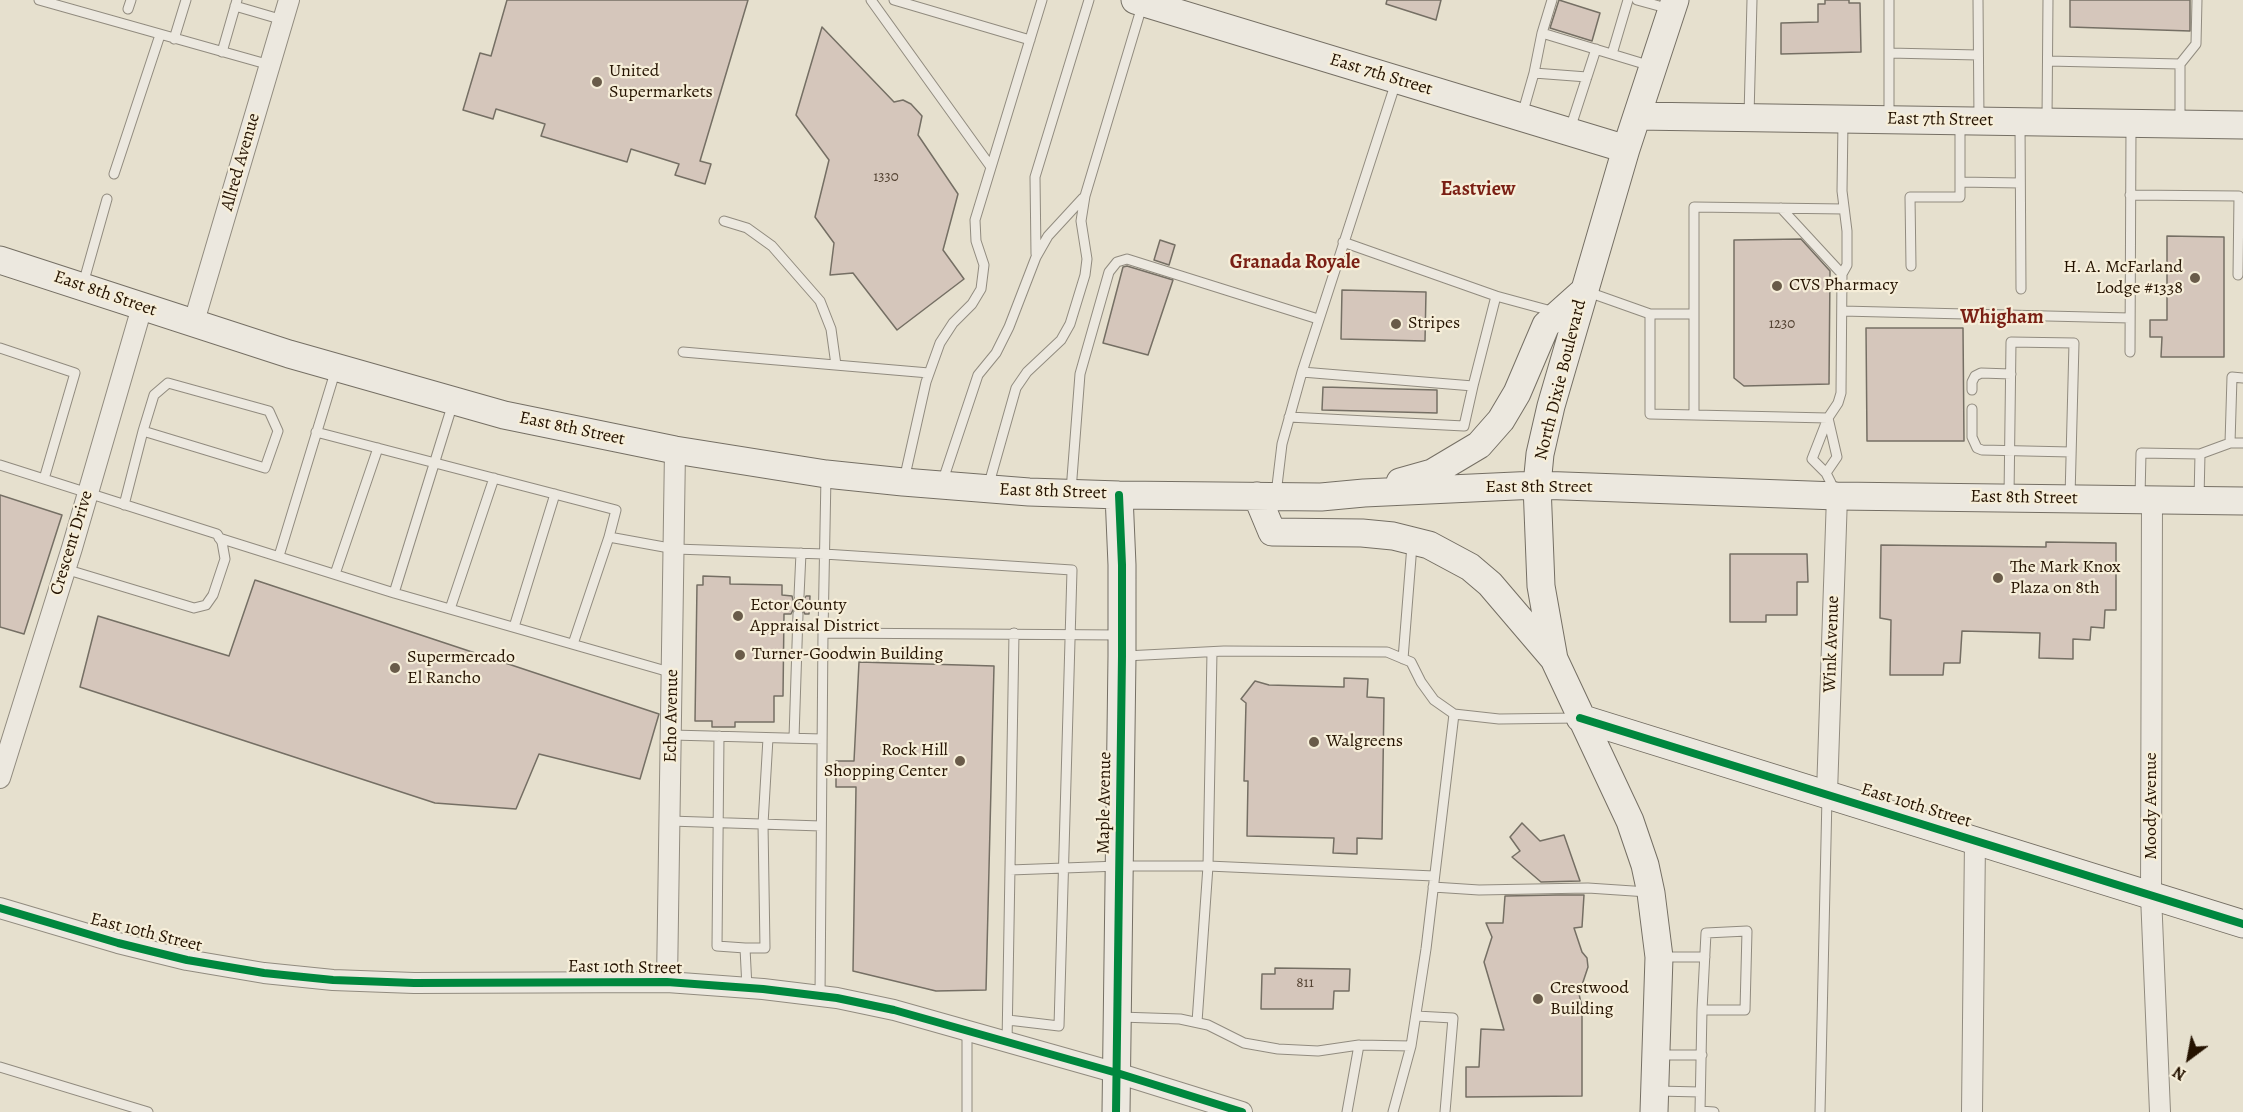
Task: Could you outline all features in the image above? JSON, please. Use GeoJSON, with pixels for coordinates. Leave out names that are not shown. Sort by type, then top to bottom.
{"type":"FeatureCollection","features":[{"type":"Feature","properties":{"kind":"main road","name":"East 7th Street"},"geometry":{"type":"LineString","coordinates":[[1139,1],[1626,149]]}},
{"type":"Feature","properties":{"kind":"main road","name":"North Dixie Boulevard"},"geometry":{"type":"LineString","coordinates":[[1655,1102],[1659,957],[1651,893],[1645,865],[1630,820],[1554,659],[1541,586],[1538,485],[1540,454],[1551,406],[1626,149],[1674,5]]}},
{"type":"Feature","properties":{"kind":"main road","name":"East 7th Street"},"geometry":{"type":"LineString","coordinates":[[1637,116],[2243,125]]}},
{"type":"Feature","properties":{"kind":"main road","name":"East 8th Street"},"geometry":{"type":"LineString","coordinates":[[0,260],[193,325],[453,402],[572,430],[675,450],[826,474],[941,486],[1119,495],[1321,497],[1538,485],[1831,484],[2009,499],[2243,501]]}},
{"type":"Feature","properties":{"kind":"main road"},"geometry":{"type":"LineString","coordinates":[[1364,493],[1432,473],[1479,445],[1501,420],[1517,393],[1546,325],[1584,291]]}},
{"type":"Feature","properties":{"kind":"main road","name":"Maple Avenue"},"geometry":{"type":"LineString","coordinates":[[1116,1112],[1122,646],[1119,495]]}},
{"type":"Feature","properties":{"kind":"main road"},"geometry":{"type":"LineString","coordinates":[[1266,496],[1272,532],[1362,533],[1393,536],[1430,545],[1470,567],[1490,584],[1554,659]]}},
{"type":"Feature","properties":{"kind":"main road","name":"East 10th Street"},"geometry":{"type":"LineString","coordinates":[[1580,718],[2243,924]]}},
{"type":"Feature","properties":{"kind":"street","name":"Allred Avenue"},"geometry":{"type":"LineString","coordinates":[[193,325],[289,0]]}},
{"type":"Feature","properties":{"kind":"street","name":"Crescent Drive"},"geometry":{"type":"LineString","coordinates":[[0,778],[65,569],[142,307]]}},
{"type":"Feature","properties":{"kind":"street","name":"Echo Avenue"},"geometry":{"type":"LineString","coordinates":[[667,982],[675,450]]}},
{"type":"Feature","properties":{"kind":"street","name":"Wink Avenue"},"geometry":{"type":"LineString","coordinates":[[1827,793],[1831,484]]}},
{"type":"Feature","properties":{"kind":"street","name":"Moody Avenue"},"geometry":{"type":"LineString","coordinates":[[2146,500],[2151,895],[2160,1112]]}},
{"type":"Feature","properties":{"kind":"street"},"geometry":{"type":"LineString","coordinates":[[1972,1112],[1975,840]]}},
{"type":"Feature","properties":{"kind":"street","name":"East 10th Street"},"geometry":{"type":"LineString","coordinates":[[0,908],[118,943],[187,960],[264,973],[333,980],[414,983],[667,982],[820,996],[894,1010],[1117,1073],[1242,1112]]}},
{"type":"Feature","properties":{"kind":"lane"},"geometry":{"type":"LineString","coordinates":[[39,0],[270,65]]}},
{"type":"Feature","properties":{"kind":"lane"},"geometry":{"type":"LineString","coordinates":[[174,39],[186,0]]}},
{"type":"Feature","properties":{"kind":"lane"},"geometry":{"type":"LineString","coordinates":[[871,0],[991,167]]}},
{"type":"Feature","properties":{"kind":"lane"},"geometry":{"type":"LineString","coordinates":[[894,0],[1030,40]]}},
{"type":"Feature","properties":{"kind":"lane"},"geometry":{"type":"LineString","coordinates":[[903,482],[929,374],[940,343],[953,323],[972,304],[981,289],[984,265],[976,241],[975,220],[1042,0]]}},
{"type":"Feature","properties":{"kind":"lane"},"geometry":{"type":"LineString","coordinates":[[1036,257],[1035,177],[1089,0]]}},
{"type":"Feature","properties":{"kind":"lane"},"geometry":{"type":"LineString","coordinates":[[1521,118],[1552,0]]}},
{"type":"Feature","properties":{"kind":"lane"},"geometry":{"type":"LineString","coordinates":[[1612,54],[1628,0]]}},
{"type":"Feature","properties":{"kind":"lane"},"geometry":{"type":"LineString","coordinates":[[1637,0],[1674,5]]}},
{"type":"Feature","properties":{"kind":"lane"},"geometry":{"type":"LineString","coordinates":[[1749,118],[1752,0]]}},
{"type":"Feature","properties":{"kind":"lane"},"geometry":{"type":"LineString","coordinates":[[1889,0],[1889,120]]}},
{"type":"Feature","properties":{"kind":"lane"},"geometry":{"type":"LineString","coordinates":[[1911,266],[1910,197],[1960,197],[1960,182],[1978,55],[1978,0]]}},
{"type":"Feature","properties":{"kind":"lane"},"geometry":{"type":"LineString","coordinates":[[2047,122],[2048,0]]}},
{"type":"Feature","properties":{"kind":"lane"},"geometry":{"type":"LineString","coordinates":[[2180,124],[2180,64],[2196,44],[2197,0]]}},
{"type":"Feature","properties":{"kind":"lane"},"geometry":{"type":"LineString","coordinates":[[987,489],[1016,388],[1027,372],[1061,340],[1070,324],[1085,275],[1087,259],[1081,221],[1085,196],[1139,1]]}},
{"type":"Feature","properties":{"kind":"lane"},"geometry":{"type":"LineString","coordinates":[[222,52],[236,3],[283,20]]}},
{"type":"Feature","properties":{"kind":"lane"},"geometry":{"type":"LineString","coordinates":[[1542,33],[1653,66]]}},
{"type":"Feature","properties":{"kind":"lane"},"geometry":{"type":"LineString","coordinates":[[114,174],[160,35]]}},
{"type":"Feature","properties":{"kind":"lane"},"geometry":{"type":"LineString","coordinates":[[1569,132],[1596,49]]}},
{"type":"Feature","properties":{"kind":"lane"},"geometry":{"type":"LineString","coordinates":[[1889,53],[1978,55]]}},
{"type":"Feature","properties":{"kind":"lane"},"geometry":{"type":"LineString","coordinates":[[2048,61],[2180,64]]}},
{"type":"Feature","properties":{"kind":"lane"},"geometry":{"type":"LineString","coordinates":[[1534,73],[1587,77]]}},
{"type":"Feature","properties":{"kind":"lane"},"geometry":{"type":"LineString","coordinates":[[1266,496],[1318,320],[1397,80]]}},
{"type":"Feature","properties":{"kind":"lane"},"geometry":{"type":"LineString","coordinates":[[1831,484],[1812,459],[1828,418],[1838,403],[1841,393],[1842,274],[1847,265],[1847,231],[1842,191],[1843,119]]}},
{"type":"Feature","properties":{"kind":"lane"},"geometry":{"type":"LineString","coordinates":[[2020,122],[2021,289]]}},
{"type":"Feature","properties":{"kind":"lane"},"geometry":{"type":"LineString","coordinates":[[2130,352],[2131,123]]}},
{"type":"Feature","properties":{"kind":"lane"},"geometry":{"type":"LineString","coordinates":[[1960,182],[2020,183]]}},
{"type":"Feature","properties":{"kind":"lane"},"geometry":{"type":"LineString","coordinates":[[2130,195],[2239,196],[2241,226],[2238,274]]}},
{"type":"Feature","properties":{"kind":"lane"},"geometry":{"type":"LineString","coordinates":[[941,486],[978,375],[996,353],[1005,336],[1036,257],[1048,236],[1085,196]]}},
{"type":"Feature","properties":{"kind":"lane"},"geometry":{"type":"LineString","coordinates":[[82,286],[107,199]]}},
{"type":"Feature","properties":{"kind":"lane"},"geometry":{"type":"LineString","coordinates":[[1694,415],[1694,207],[1844,209]]}},
{"type":"Feature","properties":{"kind":"lane"},"geometry":{"type":"LineString","coordinates":[[1781,208],[1842,274]]}},
{"type":"Feature","properties":{"kind":"lane"},"geometry":{"type":"LineString","coordinates":[[724,221],[747,228],[771,246],[820,301],[831,329],[837,365]]}},
{"type":"Feature","properties":{"kind":"lane"},"geometry":{"type":"LineString","coordinates":[[1343,242],[1496,296],[1557,313]]}},
{"type":"Feature","properties":{"kind":"lane"},"geometry":{"type":"LineString","coordinates":[[1070,494],[1080,374],[1109,272],[1117,262],[1127,259],[1318,320]]}},
{"type":"Feature","properties":{"kind":"lane"},"geometry":{"type":"LineString","coordinates":[[1584,291],[1650,314],[1694,314]]}},
{"type":"Feature","properties":{"kind":"lane"},"geometry":{"type":"LineString","coordinates":[[1289,417],[1381,417],[1410,423],[1464,426],[1496,296]]}},
{"type":"Feature","properties":{"kind":"lane"},"geometry":{"type":"LineString","coordinates":[[1842,311],[2130,318]]}},
{"type":"Feature","properties":{"kind":"lane"},"geometry":{"type":"LineString","coordinates":[[1650,314],[1650,414],[1828,418]]}},
{"type":"Feature","properties":{"kind":"lane"},"geometry":{"type":"LineString","coordinates":[[2009,499],[2012,342],[2074,344],[2070,499]]}},
{"type":"Feature","properties":{"kind":"lane"},"geometry":{"type":"LineString","coordinates":[[0,348],[75,373],[44,479]]}},
{"type":"Feature","properties":{"kind":"lane"},"geometry":{"type":"LineString","coordinates":[[682,352],[929,374]]}},
{"type":"Feature","properties":{"kind":"lane"},"geometry":{"type":"LineString","coordinates":[[279,556],[336,369]]}},
{"type":"Feature","properties":{"kind":"lane"},"geometry":{"type":"LineString","coordinates":[[1302,372],[1356,383],[1473,386]]}},
{"type":"Feature","properties":{"kind":"lane"},"geometry":{"type":"LineString","coordinates":[[1972,390],[1975,376],[1981,373],[2011,374]]}},
{"type":"Feature","properties":{"kind":"lane"},"geometry":{"type":"LineString","coordinates":[[2230,443],[2232,377],[2243,378]]}},
{"type":"Feature","properties":{"kind":"lane"},"geometry":{"type":"LineString","coordinates":[[124,505],[143,430],[154,395],[168,383],[269,411],[278,431],[265,468],[143,430]]}},
{"type":"Feature","properties":{"kind":"lane"},"geometry":{"type":"LineString","coordinates":[[393,593],[453,402]]}},
{"type":"Feature","properties":{"kind":"lane"},"geometry":{"type":"LineString","coordinates":[[1972,409],[1972,437],[1977,448],[2071,452]]}},
{"type":"Feature","properties":{"kind":"lane"},"geometry":{"type":"LineString","coordinates":[[1410,423],[1414,413]]}},
{"type":"Feature","properties":{"kind":"lane"},"geometry":{"type":"LineString","coordinates":[[1828,418],[1837,457],[1831,484]]}},
{"type":"Feature","properties":{"kind":"lane"},"geometry":{"type":"LineString","coordinates":[[316,432],[616,510],[573,644]]}},
{"type":"Feature","properties":{"kind":"lane"},"geometry":{"type":"LineString","coordinates":[[2146,500],[2141,453],[2200,454],[2230,443],[2243,443]]}},
{"type":"Feature","properties":{"kind":"lane"},"geometry":{"type":"LineString","coordinates":[[335,574],[378,448]]}},
{"type":"Feature","properties":{"kind":"lane"},"geometry":{"type":"LineString","coordinates":[[2199,500],[2200,454]]}},
{"type":"Feature","properties":{"kind":"lane"},"geometry":{"type":"LineString","coordinates":[[0,465],[217,534],[222,542],[225,559],[213,595],[206,605],[194,608],[65,569]]}},
{"type":"Feature","properties":{"kind":"lane"},"geometry":{"type":"LineString","coordinates":[[820,996],[826,474]]}},
{"type":"Feature","properties":{"kind":"lane"},"geometry":{"type":"LineString","coordinates":[[450,609],[494,478]]}},
{"type":"Feature","properties":{"kind":"lane"},"geometry":{"type":"LineString","coordinates":[[514,627],[555,494]]}},
{"type":"Feature","properties":{"kind":"lane"},"geometry":{"type":"LineString","coordinates":[[219,537],[393,593],[673,673]]}},
{"type":"Feature","properties":{"kind":"lane"},"geometry":{"type":"LineString","coordinates":[[609,537],[675,549],[824,554],[1072,570],[1059,1026],[1008,1020]]}},
{"type":"Feature","properties":{"kind":"lane"},"geometry":{"type":"LineString","coordinates":[[1403,659],[1412,541]]}},
{"type":"Feature","properties":{"kind":"lane"},"geometry":{"type":"LineString","coordinates":[[799,596],[801,553]]}},
{"type":"Feature","properties":{"kind":"lane"},"geometry":{"type":"LineString","coordinates":[[794,738],[798,614]]}},
{"type":"Feature","properties":{"kind":"lane"},"geometry":{"type":"LineString","coordinates":[[823,633],[1014,633],[1071,635],[1122,646],[1212,651],[1388,652],[1411,662],[1420,682],[1434,700],[1454,714],[1499,719],[1580,718]]}},
{"type":"Feature","properties":{"kind":"lane"},"geometry":{"type":"LineString","coordinates":[[1007,1043],[1014,633]]}},
{"type":"Feature","properties":{"kind":"lane"},"geometry":{"type":"LineString","coordinates":[[1197,1022],[1208,866],[1212,651]]}},
{"type":"Feature","properties":{"kind":"lane"},"geometry":{"type":"LineString","coordinates":[[1393,1112],[1411,1046],[1416,1016],[1454,714]]}},
{"type":"Feature","properties":{"kind":"lane"},"geometry":{"type":"LineString","coordinates":[[672,735],[822,739]]}},
{"type":"Feature","properties":{"kind":"lane"},"geometry":{"type":"LineString","coordinates":[[719,736],[717,946],[745,948],[765,948],[763,824],[768,738]]}},
{"type":"Feature","properties":{"kind":"lane"},"geometry":{"type":"LineString","coordinates":[[1820,1112],[1827,793]]}},
{"type":"Feature","properties":{"kind":"lane"},"geometry":{"type":"LineString","coordinates":[[670,821],[821,826]]}},
{"type":"Feature","properties":{"kind":"lane"},"geometry":{"type":"LineString","coordinates":[[1010,870],[1208,866],[1434,876]]}},
{"type":"Feature","properties":{"kind":"lane"},"geometry":{"type":"LineString","coordinates":[[1433,887],[1479,890],[1588,888],[1651,893]]}},
{"type":"Feature","properties":{"kind":"lane"},"geometry":{"type":"LineString","coordinates":[[1702,1010],[1745,1010],[1747,932],[1706,933],[1702,1010],[1700,1111],[1714,1112]]}},
{"type":"Feature","properties":{"kind":"lane"},"geometry":{"type":"LineString","coordinates":[[745,948],[747,988]]}},
{"type":"Feature","properties":{"kind":"lane"},"geometry":{"type":"LineString","coordinates":[[1659,957],[1705,957]]}},
{"type":"Feature","properties":{"kind":"lane"},"geometry":{"type":"LineString","coordinates":[[1416,1016],[1453,1018],[1445,1112]]}},
{"type":"Feature","properties":{"kind":"lane"},"geometry":{"type":"LineString","coordinates":[[1117,1017],[1180,1019],[1197,1022],[1244,1043],[1278,1049],[1318,1051],[1359,1045],[1411,1046]]}},
{"type":"Feature","properties":{"kind":"lane"},"geometry":{"type":"LineString","coordinates":[[966,1032],[967,1112]]}},
{"type":"Feature","properties":{"kind":"lane"},"geometry":{"type":"LineString","coordinates":[[1347,1112],[1359,1045]]}},
{"type":"Feature","properties":{"kind":"lane"},"geometry":{"type":"LineString","coordinates":[[1656,1055],[1702,1056]]}},
{"type":"Feature","properties":{"kind":"lane"},"geometry":{"type":"LineString","coordinates":[[0,1067],[148,1112]]}},
{"type":"Feature","properties":{"kind":"lane"},"geometry":{"type":"LineString","coordinates":[[1655,1102],[1700,1092]]}},
{"type":"Feature","properties":{"kind":"building","name":"United Supermarkets"},"geometry":{"type":"Polygon","coordinates":[[[507,0],[748,0],[700,161],[711,164],[705,184],[675,175],[679,164],[631,149],[627,162],[541,136],[545,124],[496,109],[493,119],[463,110],[480,53],[491,56],[507,0]]]}},
{"type":"Feature","properties":{"kind":"building"},"geometry":{"type":"Polygon","coordinates":[[[1387,0],[1441,0],[1436,20],[1386,4],[1387,0]]]}},
{"type":"Feature","properties":{"kind":"building"},"geometry":{"type":"Polygon","coordinates":[[[1559,0],[1600,13],[1592,41],[1550,28],[1559,0]]]}},
{"type":"Feature","properties":{"kind":"building"},"geometry":{"type":"Polygon","coordinates":[[[1825,0],[1849,0],[1849,3],[1860,3],[1861,52],[1781,54],[1781,23],[1818,22],[1818,4],[1825,4],[1825,0]]]}},
{"type":"Feature","properties":{"kind":"building"},"geometry":{"type":"Polygon","coordinates":[[[2070,0],[2190,0],[2190,31],[2070,27],[2070,0]]]}},
{"type":"Feature","properties":{"kind":"building"},"geometry":{"type":"Polygon","coordinates":[[[822,27],[894,102],[903,100],[911,104],[922,116],[918,135],[958,194],[943,250],[964,279],[897,330],[853,273],[830,275],[834,243],[815,217],[829,160],[796,115],[822,27]]]}},
{"type":"Feature","properties":{"kind":"building","name":"H. A. McFarland Lodge #1338"},"geometry":{"type":"Polygon","coordinates":[[[2167,236],[2224,237],[2224,357],[2161,357],[2162,337],[2150,337],[2150,320],[2167,320],[2167,236]]]}},
{"type":"Feature","properties":{"kind":"building","name":"CVS Pharmacy"},"geometry":{"type":"Polygon","coordinates":[[[1801,239],[1830,271],[1829,384],[1744,386],[1734,378],[1734,240],[1801,239]]]}},
{"type":"Feature","properties":{"kind":"building"},"geometry":{"type":"Polygon","coordinates":[[[1160,240],[1175,245],[1169,265],[1154,260],[1160,240]]]}},
{"type":"Feature","properties":{"kind":"building"},"geometry":{"type":"Polygon","coordinates":[[[1127,266],[1173,280],[1148,355],[1103,343],[1123,267],[1127,266]]]}},
{"type":"Feature","properties":{"kind":"building"},"geometry":{"type":"Polygon","coordinates":[[[1342,290],[1426,292],[1425,341],[1341,339],[1342,290]]]}},
{"type":"Feature","properties":{"kind":"building"},"geometry":{"type":"Polygon","coordinates":[[[1866,328],[1963,328],[1964,441],[1867,441],[1866,328]]]}},
{"type":"Feature","properties":{"kind":"building"},"geometry":{"type":"Polygon","coordinates":[[[1323,387],[1437,390],[1437,413],[1322,410],[1323,387]]]}},
{"type":"Feature","properties":{"kind":"building"},"geometry":{"type":"Polygon","coordinates":[[[0,495],[62,515],[24,634],[0,627],[0,495]]]}},
{"type":"Feature","properties":{"kind":"building","name":"The Mark Knox Plaza on 8th"},"geometry":{"type":"Polygon","coordinates":[[[2046,542],[2116,543],[2116,610],[2105,610],[2104,628],[2091,627],[2090,640],[2073,639],[2073,659],[2039,658],[2040,633],[1962,631],[1960,663],[1944,663],[1943,675],[1890,675],[1891,620],[1880,618],[1881,545],[2046,547],[2046,542]]]}},
{"type":"Feature","properties":{"kind":"building"},"geometry":{"type":"Polygon","coordinates":[[[1730,554],[1807,554],[1808,582],[1797,582],[1797,615],[1766,615],[1766,622],[1730,622],[1730,554]]]}},
{"type":"Feature","properties":{"kind":"building","name":"Turner-Goodwin Building"},"geometry":{"type":"Polygon","coordinates":[[[703,576],[730,577],[730,584],[782,585],[782,595],[792,596],[793,600],[798,603],[803,602],[806,596],[810,596],[809,614],[805,614],[798,607],[791,614],[784,614],[783,696],[774,696],[774,722],[735,722],[735,727],[712,727],[712,721],[695,721],[697,585],[703,585],[703,576]]]}},
{"type":"Feature","properties":{"kind":"building"},"geometry":{"type":"Polygon","coordinates":[[[255,580],[659,714],[640,779],[539,754],[516,809],[435,803],[80,687],[98,616],[229,656],[255,580]]]}},
{"type":"Feature","properties":{"kind":"building"},"geometry":{"type":"Polygon","coordinates":[[[859,662],[994,666],[986,990],[936,991],[853,971],[856,787],[836,787],[836,761],[854,761],[859,662]]]}},
{"type":"Feature","properties":{"kind":"building","name":"Walgreens"},"geometry":{"type":"Polygon","coordinates":[[[1344,678],[1368,679],[1367,697],[1384,698],[1382,839],[1357,838],[1357,854],[1333,853],[1334,838],[1247,836],[1248,781],[1244,781],[1246,703],[1241,699],[1255,681],[1269,685],[1344,687],[1344,678]]]}},
{"type":"Feature","properties":{"kind":"building"},"geometry":{"type":"Polygon","coordinates":[[[1522,823],[1540,841],[1564,835],[1580,881],[1541,882],[1512,857],[1520,851],[1510,837],[1522,823]]]}},
{"type":"Feature","properties":{"kind":"building","name":"Crestwood Building"},"geometry":{"type":"Polygon","coordinates":[[[1584,895],[1582,927],[1574,928],[1582,952],[1587,958],[1588,967],[1579,994],[1582,1007],[1582,1096],[1466,1097],[1466,1067],[1479,1067],[1481,1029],[1504,1030],[1484,962],[1492,937],[1486,923],[1503,923],[1505,896],[1584,895]]]}},
{"type":"Feature","properties":{"kind":"building"},"geometry":{"type":"Polygon","coordinates":[[[1275,968],[1350,969],[1349,991],[1334,991],[1333,1009],[1261,1009],[1262,974],[1275,974],[1275,968]]]}},
{"type":"Feature","properties":{"kind":"cycle path"},"geometry":{"type":"LineString","coordinates":[[1116,1112],[1122,656],[1119,495]]}},
{"type":"Feature","properties":{"kind":"cycle path"},"geometry":{"type":"LineString","coordinates":[[1580,718],[2243,924]]}},
{"type":"Feature","properties":{"kind":"cycle path"},"geometry":{"type":"LineString","coordinates":[[0,908],[118,943],[187,960],[264,973],[333,980],[414,983],[667,982],[763,989],[837,998],[894,1010],[1117,1073],[1242,1112]]}},
{"type":"Feature","properties":{"kind":"place","name":"United Supermarkets"},"geometry":{"type":"Point","coordinates":[597,82]}},
{"type":"Feature","properties":{"kind":"place","name":"H. A. McFarland Lodge #1338"},"geometry":{"type":"Point","coordinates":[2195,278]}},
{"type":"Feature","properties":{"kind":"place","name":"CVS Pharmacy"},"geometry":{"type":"Point","coordinates":[1777,286]}},
{"type":"Feature","properties":{"kind":"place","name":"Stripes"},"geometry":{"type":"Point","coordinates":[1396,324]}},
{"type":"Feature","properties":{"kind":"place","name":"The Mark Knox Plaza on 8th"},"geometry":{"type":"Point","coordinates":[1998,578]}},
{"type":"Feature","properties":{"kind":"place","name":"Ector County Appraisal District"},"geometry":{"type":"Point","coordinates":[738,616]}},
{"type":"Feature","properties":{"kind":"place","name":"Turner-Goodwin Building"},"geometry":{"type":"Point","coordinates":[740,655]}},
{"type":"Feature","properties":{"kind":"place","name":"Supermercado El Rancho"},"geometry":{"type":"Point","coordinates":[395,668]}},
{"type":"Feature","properties":{"kind":"place","name":"Walgreens"},"geometry":{"type":"Point","coordinates":[1314,742]}},
{"type":"Feature","properties":{"kind":"place","name":"Rock Hill Shopping Center"},"geometry":{"type":"Point","coordinates":[960,761]}},
{"type":"Feature","properties":{"kind":"place","name":"Crestwood Building"},"geometry":{"type":"Point","coordinates":[1538,999]}},
{"type":"Feature","properties":{"kind":"district","name":"Eastview"},"geometry":{"type":"Point","coordinates":[1478,190]}},
{"type":"Feature","properties":{"kind":"district","name":"Granada Royale"},"geometry":{"type":"Point","coordinates":[1295,263]}},
{"type":"Feature","properties":{"kind":"district","name":"Whigham"},"geometry":{"type":"Point","coordinates":[2002,318]}}]}
